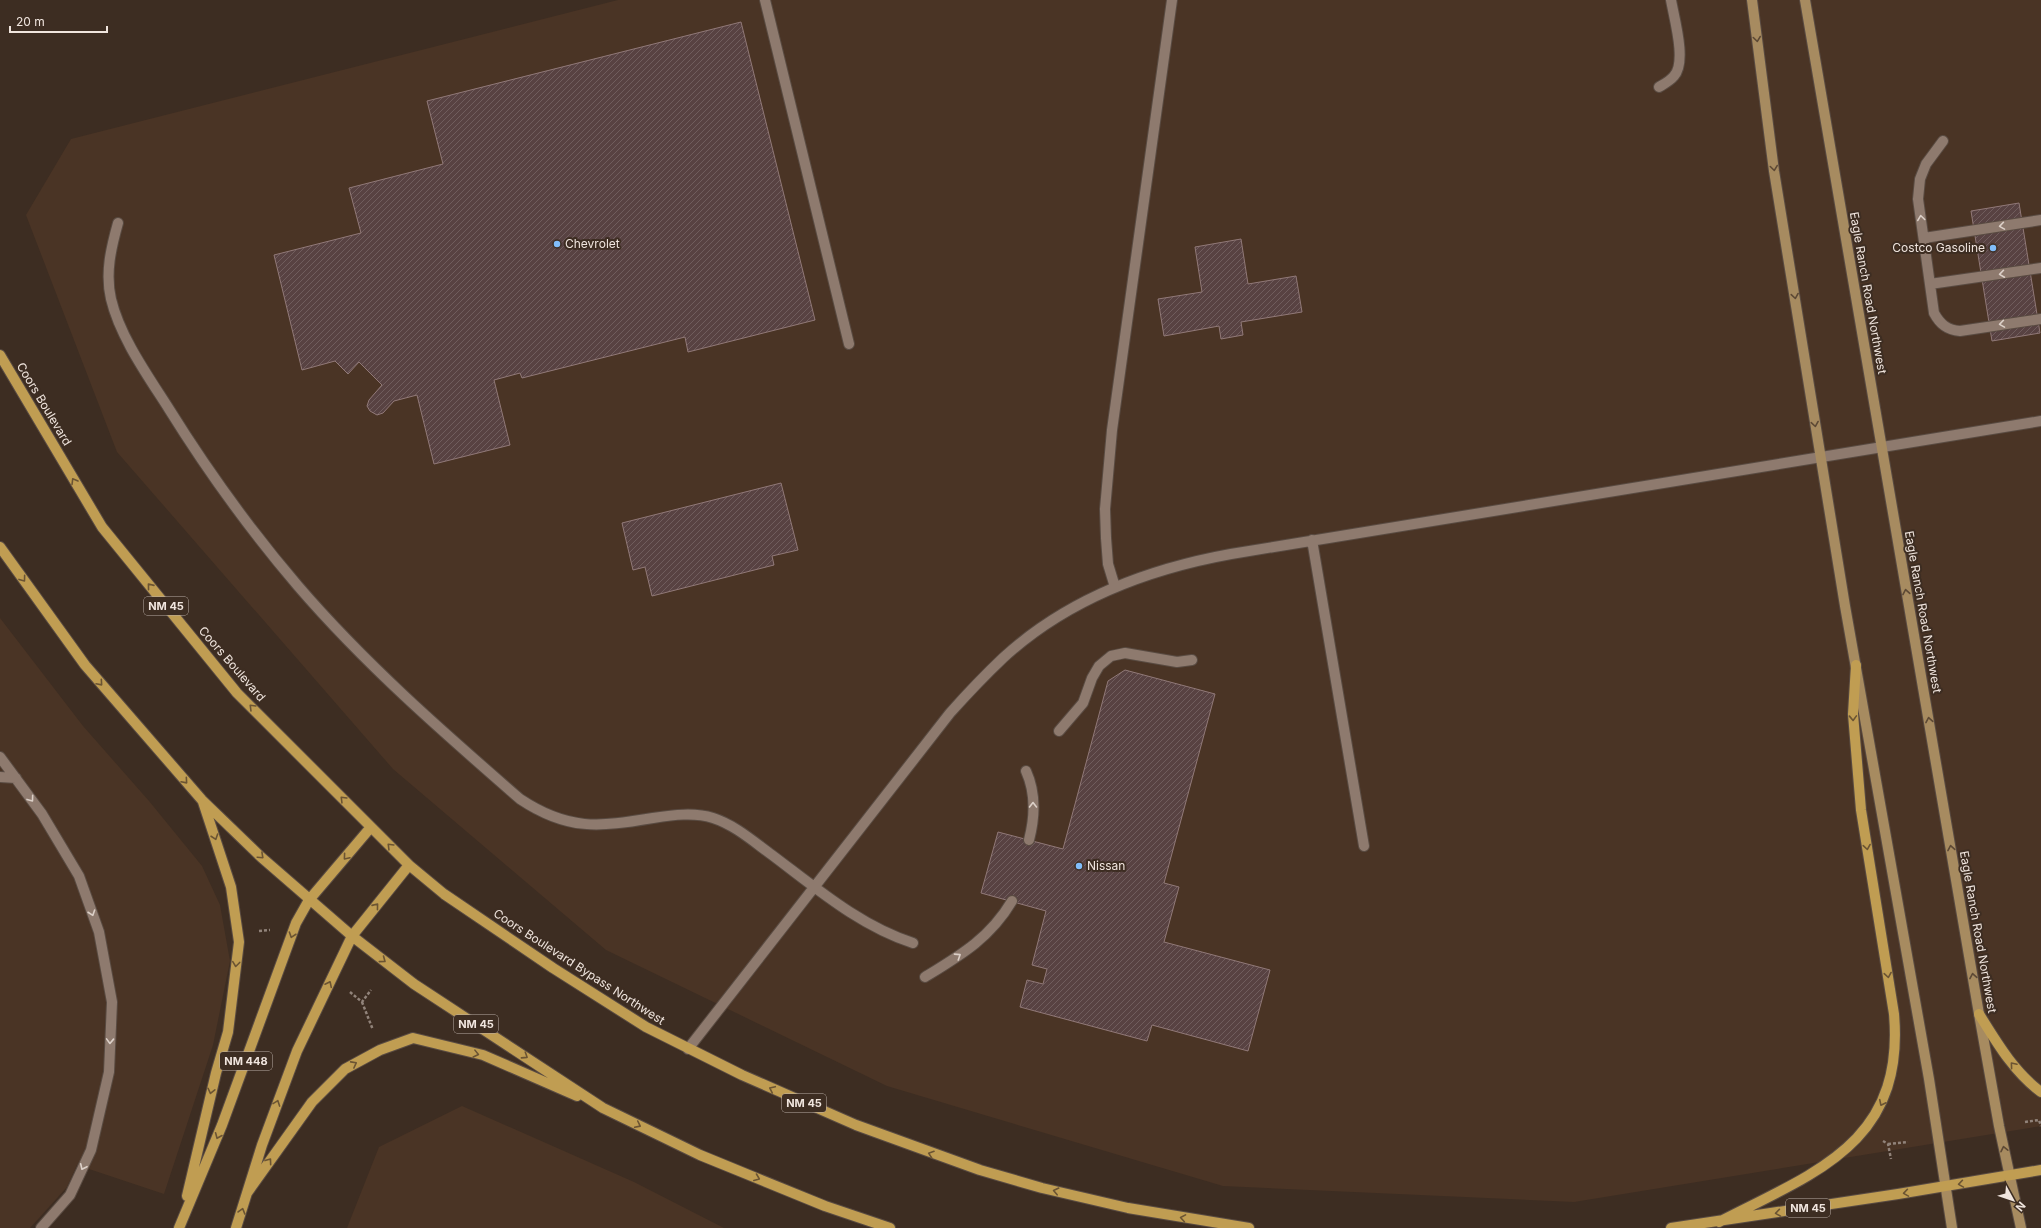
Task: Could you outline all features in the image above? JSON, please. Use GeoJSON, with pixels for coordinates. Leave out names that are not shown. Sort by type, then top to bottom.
{"type":"FeatureCollection","features":[{"type":"Feature","properties":{"kind":"main road"},"geometry":{"type":"LineString","coordinates":[[1752,0],[1774,171],[1820,457],[1927,1071],[1952,1228]]}},
{"type":"Feature","properties":{"kind":"main road","name":"Eagle Ranch Road Northwest"},"geometry":{"type":"LineString","coordinates":[[1805,0],[1979,1014],[2021,1228]]}},
{"type":"Feature","properties":{"kind":"main road","name":"Coors Boulevard"},"geometry":{"type":"LineString","coordinates":[[0,355],[102,527],[237,693],[409,865]]}},
{"type":"Feature","properties":{"kind":"main road","name":"NM 45"},"geometry":{"type":"LineString","coordinates":[[0,547],[85,665],[202,800],[309,900],[352,936],[414,984],[603,1108],[700,1155],[825,1206],[890,1228]]}},
{"type":"Feature","properties":{"kind":"main road"},"geometry":{"type":"LineString","coordinates":[[1719,1222],[1805,1177],[1849,1147],[1877,1113],[1889,1084],[1894,1065],[1896,1039],[1893,1006],[1861,810],[1853,714],[1856,665]]}},
{"type":"Feature","properties":{"kind":"main road"},"geometry":{"type":"LineString","coordinates":[[180,1225],[216,1073],[228,1032],[239,942],[231,887],[202,800]]}},
{"type":"Feature","properties":{"kind":"main road","name":"NM 448"},"geometry":{"type":"LineString","coordinates":[[180,1225],[222,1125],[296,923],[309,900],[371,827]]}},
{"type":"Feature","properties":{"kind":"main road","name":"NM 448"},"geometry":{"type":"LineString","coordinates":[[236,1228],[262,1145],[297,1051],[352,936],[409,865]]}},
{"type":"Feature","properties":{"kind":"main road","name":"Coors Boulevard Bypass Northwest"},"geometry":{"type":"LineString","coordinates":[[409,865],[444,894],[514,943],[640,1023],[688,1049],[782,1094],[856,1125],[980,1170],[1042,1188],[1128,1208],[1249,1228]]}},
{"type":"Feature","properties":{"kind":"main road"},"geometry":{"type":"LineString","coordinates":[[1979,1014],[2012,1064],[2030,1084],[2041,1092]]}},
{"type":"Feature","properties":{"kind":"main road"},"geometry":{"type":"LineString","coordinates":[[247,1193],[312,1102],[345,1069],[380,1050],[413,1038],[483,1055],[603,1108]]}},
{"type":"Feature","properties":{"kind":"main road","name":"NM 45"},"geometry":{"type":"LineString","coordinates":[[1671,1228],[1945,1187],[2041,1170]]}},
{"type":"Feature","properties":{"kind":"lane"},"geometry":{"type":"LineString","coordinates":[[765,0],[849,344]]}},
{"type":"Feature","properties":{"kind":"lane"},"geometry":{"type":"LineString","coordinates":[[1115,587],[1108,564],[1106,538],[1105,509],[1108,466],[1118,383],[1172,0]]}},
{"type":"Feature","properties":{"kind":"lane"},"geometry":{"type":"LineString","coordinates":[[1659,87],[1675,76],[1680,65],[1680,55],[1671,0]]}},
{"type":"Feature","properties":{"kind":"lane"},"geometry":{"type":"LineString","coordinates":[[1943,141],[1926,164],[1920,179],[1918,198],[1936,316],[1944,326],[1952,330],[1960,331],[2041,318]]}},
{"type":"Feature","properties":{"kind":"lane"},"geometry":{"type":"LineString","coordinates":[[1924,238],[2041,220]]}},
{"type":"Feature","properties":{"kind":"lane"},"geometry":{"type":"LineString","coordinates":[[118,223],[111,247],[109,266],[111,297],[118,321],[150,380],[209,469],[286,571],[320,609],[416,707],[520,799],[537,810],[556,819],[575,823],[597,825],[674,815],[695,814],[713,818],[732,826],[815,887],[875,927],[893,937],[913,943]]}},
{"type":"Feature","properties":{"kind":"lane"},"geometry":{"type":"LineString","coordinates":[[1930,284],[2041,268]]}},
{"type":"Feature","properties":{"kind":"lane"},"geometry":{"type":"LineString","coordinates":[[688,1049],[950,713],[1003,658],[1029,637],[1067,612],[1115,587],[1151,573],[1194,561],[1312,540],[2041,421]]}},
{"type":"Feature","properties":{"kind":"lane"},"geometry":{"type":"LineString","coordinates":[[1312,540],[1364,846]]}},
{"type":"Feature","properties":{"kind":"lane"},"geometry":{"type":"LineString","coordinates":[[1059,731],[1084,702],[1092,678],[1099,666],[1111,656],[1125,653],[1139,654],[1177,662],[1192,660]]}},
{"type":"Feature","properties":{"kind":"lane"},"geometry":{"type":"LineString","coordinates":[[0,757],[42,814],[79,876],[99,932],[112,1002],[109,1072],[91,1150],[70,1195],[41,1228]]}},
{"type":"Feature","properties":{"kind":"lane"},"geometry":{"type":"LineString","coordinates":[[1026,771],[1031,783],[1033,799],[1032,830],[1028,840]]}},
{"type":"Feature","properties":{"kind":"lane"},"geometry":{"type":"LineString","coordinates":[[0,777],[16,778]]}},
{"type":"Feature","properties":{"kind":"lane"},"geometry":{"type":"LineString","coordinates":[[925,977],[965,952],[985,936],[1005,913],[1012,901]]}},
{"type":"Feature","properties":{"kind":"path"},"geometry":{"type":"LineString","coordinates":[[362,1002],[371,990]]}},
{"type":"Feature","properties":{"kind":"path"},"geometry":{"type":"LineString","coordinates":[[350,991],[362,1002],[373,1031]]}},
{"type":"Feature","properties":{"kind":"path"},"geometry":{"type":"LineString","coordinates":[[2025,1122],[2040,1118],[2041,1126]]}},
{"type":"Feature","properties":{"kind":"path"},"geometry":{"type":"LineString","coordinates":[[1881,1140],[1888,1144],[1908,1142]]}},
{"type":"Feature","properties":{"kind":"path"},"geometry":{"type":"LineString","coordinates":[[1888,1144],[1891,1159]]}},
{"type":"Feature","properties":{"kind":"shaded area"},"geometry":{"type":"Polygon","coordinates":[[[618,0],[2041,0],[2041,1126],[1574,1202],[1223,1186],[887,1086],[606,950],[393,769],[117,452],[26,215],[71,139],[618,0]]]}},
{"type":"Feature","properties":{"kind":"shaded area"},"geometry":{"type":"Polygon","coordinates":[[[0,618],[83,726],[149,801],[202,866],[220,905],[230,961],[213,1045],[164,1194],[77,1165],[67,1187],[30,1228],[0,1228],[0,618]]]}},
{"type":"Feature","properties":{"kind":"shaded area"},"geometry":{"type":"Polygon","coordinates":[[[462,1106],[634,1182],[724,1228],[347,1228],[379,1147],[462,1106]]]}},
{"type":"Feature","properties":{"kind":"building","name":"Chevrolet"},"geometry":{"type":"Polygon","coordinates":[[[741,22],[815,320],[688,352],[685,337],[522,378],[520,373],[494,380],[510,445],[434,464],[417,395],[394,401],[383,413],[377,415],[370,411],[367,406],[369,400],[382,385],[359,362],[348,374],[335,361],[302,370],[274,255],[361,233],[349,188],[443,164],[427,101],[741,22]]]}},
{"type":"Feature","properties":{"kind":"building"},"geometry":{"type":"Polygon","coordinates":[[[2019,203],[2040,333],[1992,341],[1971,211],[2019,203]]]}},
{"type":"Feature","properties":{"kind":"building"},"geometry":{"type":"Polygon","coordinates":[[[1241,239],[1248,284],[1296,276],[1302,312],[1241,322],[1243,335],[1221,339],[1219,326],[1164,336],[1158,299],[1202,292],[1195,247],[1241,239]]]}},
{"type":"Feature","properties":{"kind":"building"},"geometry":{"type":"Polygon","coordinates":[[[781,483],[798,550],[772,556],[774,565],[652,596],[645,567],[633,570],[622,523],[781,483]]]}},
{"type":"Feature","properties":{"kind":"building","name":"Nissan"},"geometry":{"type":"Polygon","coordinates":[[[1125,670],[1215,694],[1164,883],[1179,887],[1164,942],[1270,970],[1248,1051],[1152,1025],[1147,1041],[1020,1007],[1027,980],[1043,984],[1047,969],[1032,965],[1046,911],[981,893],[998,832],[1063,849],[1108,681],[1125,670]]]}},
{"type":"Feature","properties":{"kind":"place","name":"Chevrolet"},"geometry":{"type":"Point","coordinates":[557,244]}},
{"type":"Feature","properties":{"kind":"place","name":"Costco Gasoline"},"geometry":{"type":"Point","coordinates":[1993,248]}},
{"type":"Feature","properties":{"kind":"place","name":"Nissan"},"geometry":{"type":"Point","coordinates":[1079,866]}}]}
